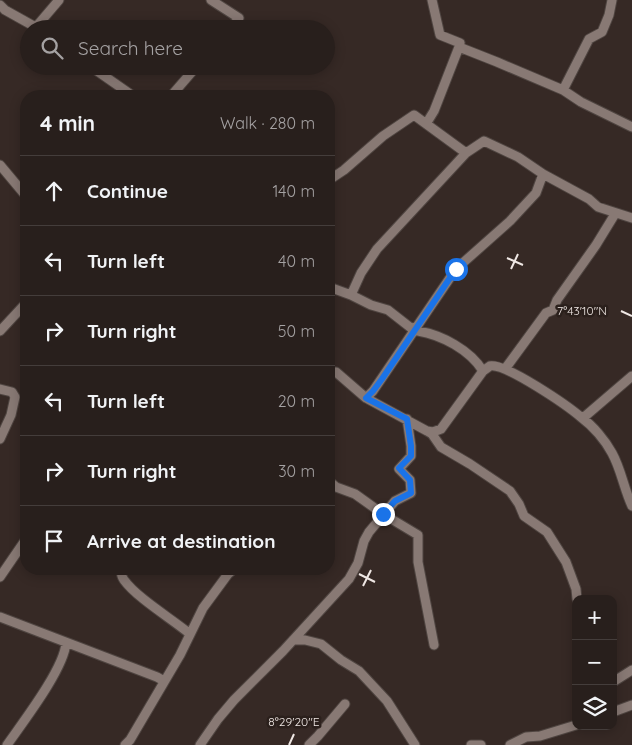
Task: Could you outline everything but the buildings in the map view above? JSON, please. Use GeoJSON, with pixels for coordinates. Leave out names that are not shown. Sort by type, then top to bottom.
{"type":"FeatureCollection","features":[{"type":"Feature","properties":{"kind":"street"},"geometry":{"type":"LineString","coordinates":[[44,20],[59,0]]}},
{"type":"Feature","properties":{"kind":"street"},"geometry":{"type":"LineString","coordinates":[[212,0],[239,18],[237,20]]}},
{"type":"Feature","properties":{"kind":"street"},"geometry":{"type":"LineString","coordinates":[[426,124],[434,111],[460,43],[440,35],[432,0]]}},
{"type":"Feature","properties":{"kind":"street"},"geometry":{"type":"LineString","coordinates":[[563,90],[589,40],[602,32],[609,15],[612,0]]}},
{"type":"Feature","properties":{"kind":"street"},"geometry":{"type":"LineString","coordinates":[[2,10],[22,20]]}},
{"type":"Feature","properties":{"kind":"street"},"geometry":{"type":"LineString","coordinates":[[459,47],[563,90],[580,102],[632,128]]}},
{"type":"Feature","properties":{"kind":"street"},"geometry":{"type":"LineString","coordinates":[[103,75],[124,90]]}},
{"type":"Feature","properties":{"kind":"street"},"geometry":{"type":"LineString","coordinates":[[176,90],[189,75]]}},
{"type":"Feature","properties":{"kind":"street"},"geometry":{"type":"LineString","coordinates":[[335,176],[384,136],[414,115],[466,153]]}},
{"type":"Feature","properties":{"kind":"street"},"geometry":{"type":"LineString","coordinates":[[351,296],[361,272],[377,250],[466,153],[484,141],[518,157],[543,174],[589,199],[598,207],[632,218]]}},
{"type":"Feature","properties":{"kind":"street"},"geometry":{"type":"LineString","coordinates":[[0,165],[20,189]]}},
{"type":"Feature","properties":{"kind":"street"},"geometry":{"type":"LineString","coordinates":[[366,398],[373,391],[456,269],[510,221],[536,193],[543,174]]}},
{"type":"Feature","properties":{"kind":"street"},"geometry":{"type":"LineString","coordinates":[[505,369],[546,313],[552,310],[557,300],[596,246],[615,214]]}},
{"type":"Feature","properties":{"kind":"street"},"geometry":{"type":"LineString","coordinates":[[335,289],[388,310],[411,328],[417,327]]}},
{"type":"Feature","properties":{"kind":"street"},"geometry":{"type":"LineString","coordinates":[[0,332],[20,310]]}},
{"type":"Feature","properties":{"kind":"street"},"geometry":{"type":"LineString","coordinates":[[417,327],[418,331],[436,336],[459,348],[478,364],[483,371]]}},
{"type":"Feature","properties":{"kind":"street"},"geometry":{"type":"LineString","coordinates":[[427,430],[433,432],[442,429],[483,371],[494,365],[505,369],[538,387],[583,418],[612,453],[632,506]]}},
{"type":"Feature","properties":{"kind":"street"},"geometry":{"type":"LineString","coordinates":[[335,372],[366,398],[427,430],[441,447],[510,491],[519,504],[524,516],[547,532],[566,562],[576,588],[577,595]]}},
{"type":"Feature","properties":{"kind":"street"},"geometry":{"type":"LineString","coordinates":[[583,418],[632,376]]}},
{"type":"Feature","properties":{"kind":"street"},"geometry":{"type":"LineString","coordinates":[[0,389],[12,392],[15,397],[11,416],[0,439]]}},
{"type":"Feature","properties":{"kind":"street"},"geometry":{"type":"LineString","coordinates":[[200,745],[234,700],[349,579],[358,563],[364,541],[383,514],[395,501],[411,493],[410,480],[399,468],[411,456],[407,419]]}},
{"type":"Feature","properties":{"kind":"street"},"geometry":{"type":"LineString","coordinates":[[335,486],[355,494],[418,536],[418,562],[434,645]]}},
{"type":"Feature","properties":{"kind":"street"},"geometry":{"type":"LineString","coordinates":[[0,577],[20,548]]}},
{"type":"Feature","properties":{"kind":"street"},"geometry":{"type":"LineString","coordinates":[[122,575],[124,580],[153,606],[190,634]]}},
{"type":"Feature","properties":{"kind":"street"},"geometry":{"type":"LineString","coordinates":[[125,745],[134,734],[180,655],[194,624],[207,602],[227,575]]}},
{"type":"Feature","properties":{"kind":"street"},"geometry":{"type":"LineString","coordinates":[[0,617],[158,677],[164,681]]}},
{"type":"Feature","properties":{"kind":"street"},"geometry":{"type":"LineString","coordinates":[[301,630],[305,640]]}},
{"type":"Feature","properties":{"kind":"street"},"geometry":{"type":"LineString","coordinates":[[292,640],[305,640],[320,644],[359,671],[387,701],[415,745]]}},
{"type":"Feature","properties":{"kind":"street"},"geometry":{"type":"LineString","coordinates":[[7,745],[55,673],[66,648],[66,643]]}},
{"type":"Feature","properties":{"kind":"street"},"geometry":{"type":"LineString","coordinates":[[617,679],[632,670]]}},
{"type":"Feature","properties":{"kind":"street"},"geometry":{"type":"LineString","coordinates":[[308,745],[345,704]]}},
{"type":"Feature","properties":{"kind":"street"},"geometry":{"type":"LineString","coordinates":[[617,711],[631,708]]}},
{"type":"Feature","properties":{"kind":"street"},"geometry":{"type":"LineString","coordinates":[[510,745],[526,738],[540,736],[572,726]]}},
{"type":"Feature","properties":{"kind":"street"},"geometry":{"type":"LineString","coordinates":[[526,738],[535,745]]}},
{"type":"Feature","properties":{"kind":"street"},"geometry":{"type":"LineString","coordinates":[[471,745],[481,745]]}},
{"type":"Feature","properties":{"kind":"route"},"geometry":{"type":"LineString","coordinates":[[383,514],[395,501],[411,493],[410,480],[399,468],[411,456],[411,446],[407,419],[366,398],[382,379],[456,269]]}}]}
